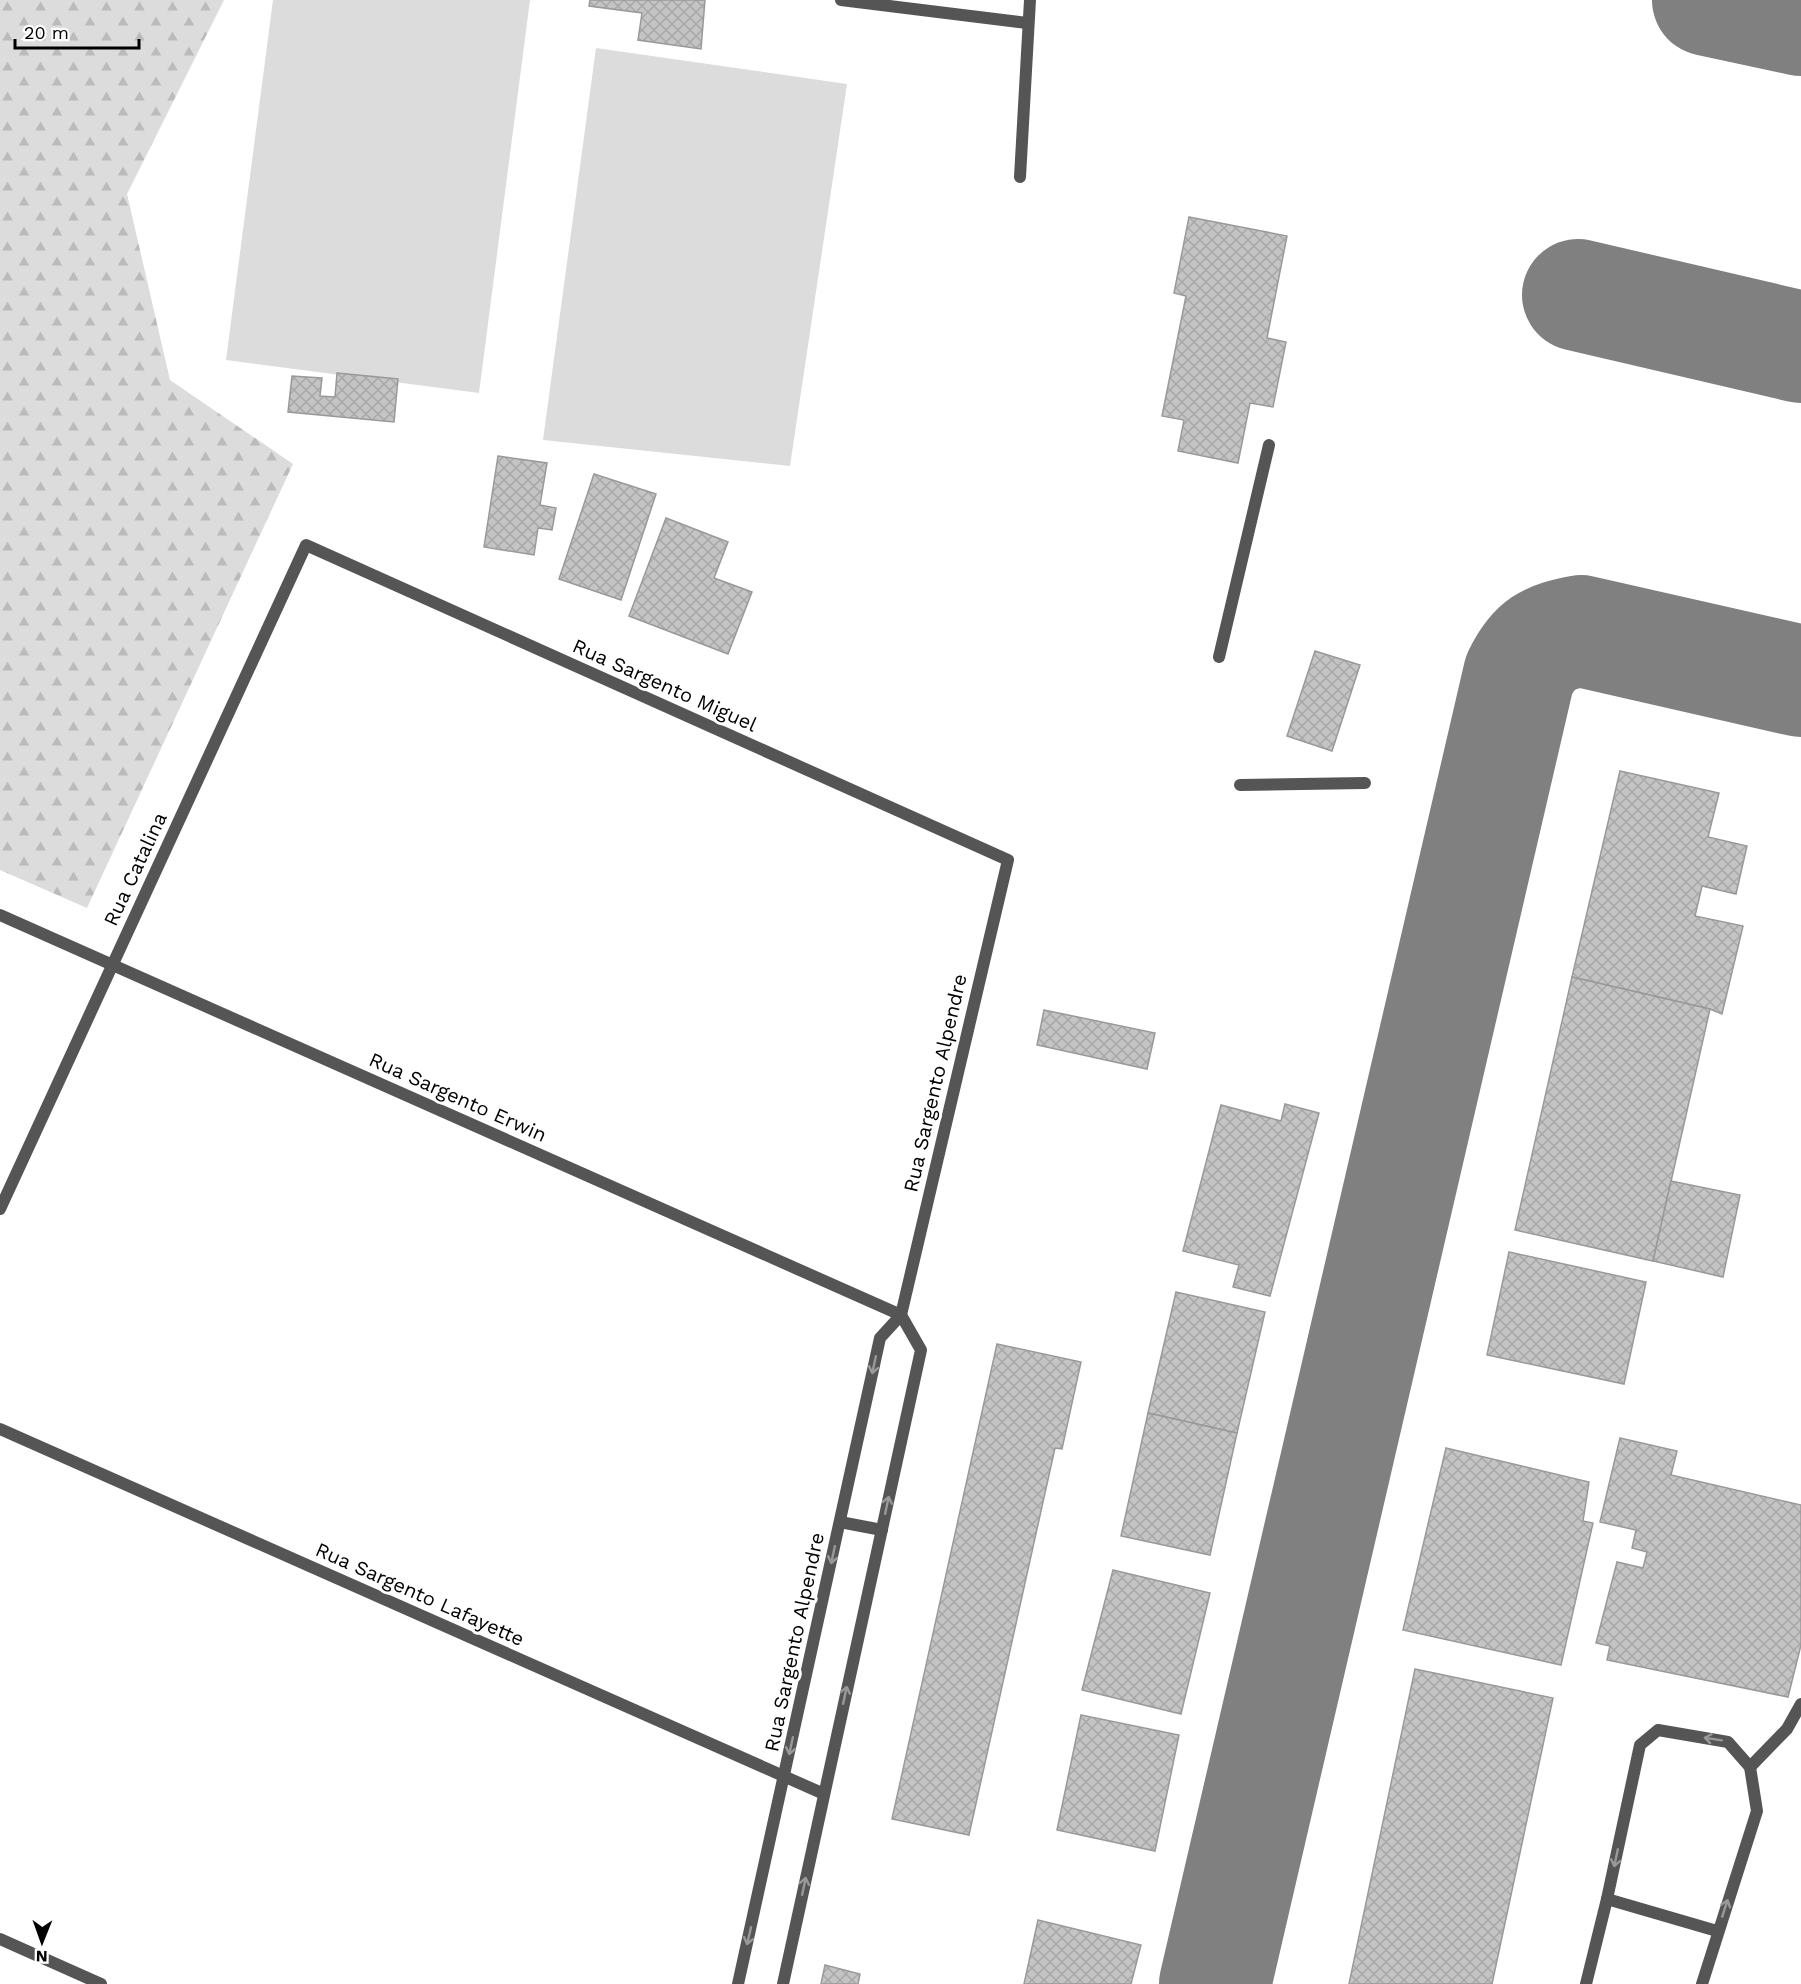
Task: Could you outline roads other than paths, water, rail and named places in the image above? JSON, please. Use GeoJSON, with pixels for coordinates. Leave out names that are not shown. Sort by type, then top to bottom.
{"type":"FeatureCollection","features":[{"type":"Feature","properties":{"kind":"lane"},"geometry":{"type":"LineString","coordinates":[[841,0],[1027,23]]}},
{"type":"Feature","properties":{"kind":"lane"},"geometry":{"type":"LineString","coordinates":[[1020,177],[1030,0]]}},
{"type":"Feature","properties":{"kind":"lane"},"geometry":{"type":"LineString","coordinates":[[1219,657],[1269,445]]}},
{"type":"Feature","properties":{"kind":"lane","name":"Rua Sargento Miguel"},"geometry":{"type":"LineString","coordinates":[[306,545],[1008,860]]}},
{"type":"Feature","properties":{"kind":"lane","name":"Rua Catalina"},"geometry":{"type":"LineString","coordinates":[[0,1209],[306,545]]}},
{"type":"Feature","properties":{"kind":"lane"},"geometry":{"type":"LineString","coordinates":[[1240,785],[1365,783]]}},
{"type":"Feature","properties":{"kind":"lane","name":"Rua Sargento Alpendre"},"geometry":{"type":"LineString","coordinates":[[738,1984],[880,1338],[901,1315],[1008,860]]}},
{"type":"Feature","properties":{"kind":"lane","name":"Rua Sargento Erwin"},"geometry":{"type":"LineString","coordinates":[[0,915],[901,1315]]}},
{"type":"Feature","properties":{"kind":"lane"},"geometry":{"type":"LineString","coordinates":[[783,1984],[921,1350],[901,1315]]}},
{"type":"Feature","properties":{"kind":"lane","name":"Rua Sargento Lafayette"},"geometry":{"type":"LineString","coordinates":[[0,1429],[824,1794]]}},
{"type":"Feature","properties":{"kind":"lane"},"geometry":{"type":"LineString","coordinates":[[840,1522],[882,1530]]}},
{"type":"Feature","properties":{"kind":"lane"},"geometry":{"type":"LineString","coordinates":[[1750,1767],[1787,1729],[1801,1704]]}},
{"type":"Feature","properties":{"kind":"lane"},"geometry":{"type":"LineString","coordinates":[[1586,1984],[1640,1745],[1658,1730],[1728,1742],[1750,1767],[1757,1811],[1702,1984]]}},
{"type":"Feature","properties":{"kind":"lane"},"geometry":{"type":"LineString","coordinates":[[1607,1899],[1717,1931]]}},
{"type":"Feature","properties":{"kind":"lane"},"geometry":{"type":"LineString","coordinates":[[0,1939],[101,1984]]}}]}
